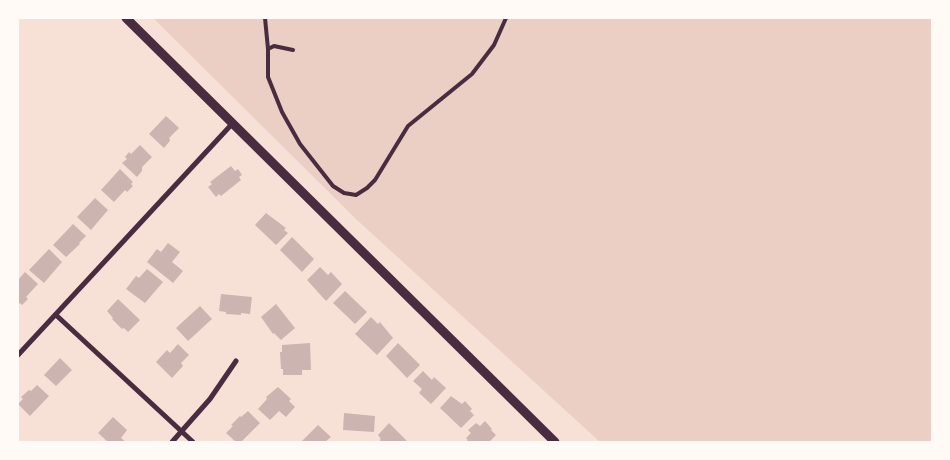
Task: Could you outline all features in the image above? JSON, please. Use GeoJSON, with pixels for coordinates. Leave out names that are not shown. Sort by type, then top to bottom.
{"type":"FeatureCollection","features":[{"type":"Feature","properties":{"kind":"street"},"geometry":{"type":"LineString","coordinates":[[126,18],[555,442]]}},
{"type":"Feature","properties":{"kind":"street"},"geometry":{"type":"LineString","coordinates":[[18,355],[232,124]]}},
{"type":"Feature","properties":{"kind":"street"},"geometry":{"type":"LineString","coordinates":[[56,315],[193,442]]}},
{"type":"Feature","properties":{"kind":"street"},"geometry":{"type":"LineString","coordinates":[[172,442],[210,399],[236,361]]}},
{"type":"Feature","properties":{"kind":"lane"},"geometry":{"type":"LineString","coordinates":[[265,18],[268,77],[282,112],[300,144],[333,186],[344,193],[356,195],[375,180],[408,126],[472,74],[494,46],[506,18]]}},
{"type":"Feature","properties":{"kind":"lane"},"geometry":{"type":"LineString","coordinates":[[268,48],[274,46],[293,50]]}},
{"type":"Feature","properties":{"kind":"shaded area"},"geometry":{"type":"Polygon","coordinates":[[[153,18],[932,18],[932,442],[600,442],[357,220],[153,18]]]}},
{"type":"Feature","properties":{"kind":"building"},"geometry":{"type":"Polygon","coordinates":[[[166,116],[179,128],[169,138],[169,142],[164,148],[149,134],[166,116]]]}},
{"type":"Feature","properties":{"kind":"building"},"geometry":{"type":"Polygon","coordinates":[[[140,145],[152,157],[142,167],[142,171],[137,177],[122,163],[127,159],[125,157],[129,152],[131,154],[140,145]]]}},
{"type":"Feature","properties":{"kind":"building"},"geometry":{"type":"Polygon","coordinates":[[[231,166],[235,171],[238,169],[242,175],[239,177],[241,180],[221,196],[219,194],[216,197],[208,187],[212,184],[210,182],[231,166]]]}},
{"type":"Feature","properties":{"kind":"building"},"geometry":{"type":"Polygon","coordinates":[[[120,169],[133,182],[131,184],[133,186],[127,192],[125,190],[114,202],[101,190],[120,169]]]}},
{"type":"Feature","properties":{"kind":"building"},"geometry":{"type":"Polygon","coordinates":[[[95,198],[108,210],[91,230],[77,217],[95,198]]]}},
{"type":"Feature","properties":{"kind":"building"},"geometry":{"type":"Polygon","coordinates":[[[266,213],[286,228],[284,230],[288,233],[276,245],[255,225],[266,213]]]}},
{"type":"Feature","properties":{"kind":"building"},"geometry":{"type":"Polygon","coordinates":[[[73,224],[86,236],[66,257],[53,245],[73,224]]]}},
{"type":"Feature","properties":{"kind":"building"},"geometry":{"type":"Polygon","coordinates":[[[292,237],[314,259],[302,272],[280,250],[292,237]]]}},
{"type":"Feature","properties":{"kind":"building"},"geometry":{"type":"Polygon","coordinates":[[[168,243],[180,252],[172,262],[183,271],[173,283],[147,262],[157,249],[161,252],[168,243]]]}},
{"type":"Feature","properties":{"kind":"building"},"geometry":{"type":"Polygon","coordinates":[[[49,249],[62,262],[44,283],[29,270],[49,249]]]}},
{"type":"Feature","properties":{"kind":"building"},"geometry":{"type":"Polygon","coordinates":[[[320,267],[328,275],[331,272],[342,284],[326,301],[307,280],[320,267]]]}},
{"type":"Feature","properties":{"kind":"building"},"geometry":{"type":"Polygon","coordinates":[[[147,269],[163,282],[145,303],[126,289],[136,276],[139,278],[147,269]]]}},
{"type":"Feature","properties":{"kind":"building"},"geometry":{"type":"Polygon","coordinates":[[[25,272],[38,284],[26,297],[28,299],[22,305],[20,303],[18,305],[18,280],[25,272]]]}},
{"type":"Feature","properties":{"kind":"building"},"geometry":{"type":"Polygon","coordinates":[[[345,291],[367,312],[355,324],[333,303],[345,291]]]}},
{"type":"Feature","properties":{"kind":"building"},"geometry":{"type":"Polygon","coordinates":[[[221,294],[252,297],[250,314],[226,314],[226,312],[219,311],[221,294]]]}},
{"type":"Feature","properties":{"kind":"building"},"geometry":{"type":"Polygon","coordinates":[[[118,299],[140,320],[128,332],[112,319],[107,311],[118,299]]]}},
{"type":"Feature","properties":{"kind":"building"},"geometry":{"type":"Polygon","coordinates":[[[276,304],[295,328],[281,340],[273,334],[261,317],[276,304]]]}},
{"type":"Feature","properties":{"kind":"building"},"geometry":{"type":"Polygon","coordinates":[[[200,306],[212,319],[188,341],[176,328],[200,306]]]}},
{"type":"Feature","properties":{"kind":"building"},"geometry":{"type":"Polygon","coordinates":[[[371,317],[378,324],[380,322],[393,338],[377,355],[355,334],[371,317]]]}},
{"type":"Feature","properties":{"kind":"building"},"geometry":{"type":"Polygon","coordinates":[[[310,343],[311,370],[302,370],[302,375],[283,375],[280,352],[282,352],[282,345],[310,343]]]}},
{"type":"Feature","properties":{"kind":"building"},"geometry":{"type":"Polygon","coordinates":[[[398,343],[420,365],[407,378],[386,356],[398,343]]]}},
{"type":"Feature","properties":{"kind":"building"},"geometry":{"type":"Polygon","coordinates":[[[178,344],[189,355],[181,363],[183,366],[172,378],[156,362],[167,350],[170,353],[178,344]]]}},
{"type":"Feature","properties":{"kind":"building"},"geometry":{"type":"Polygon","coordinates":[[[60,358],[72,370],[56,386],[44,375],[60,358]]]}},
{"type":"Feature","properties":{"kind":"building"},"geometry":{"type":"Polygon","coordinates":[[[423,371],[432,380],[434,377],[446,388],[431,404],[419,393],[422,389],[413,381],[423,371]]]}},
{"type":"Feature","properties":{"kind":"building"},"geometry":{"type":"Polygon","coordinates":[[[37,385],[49,396],[30,416],[18,404],[23,399],[21,397],[37,385]]]}},
{"type":"Feature","properties":{"kind":"building"},"geometry":{"type":"Polygon","coordinates":[[[278,387],[291,399],[289,401],[295,407],[286,417],[279,411],[270,420],[258,409],[267,399],[266,397],[278,387]]]}},
{"type":"Feature","properties":{"kind":"building"},"geometry":{"type":"Polygon","coordinates":[[[451,396],[462,404],[465,401],[472,409],[470,411],[474,415],[461,428],[440,408],[451,396]]]}},
{"type":"Feature","properties":{"kind":"building"},"geometry":{"type":"Polygon","coordinates":[[[248,411],[260,423],[241,442],[236,442],[226,433],[240,416],[248,411]]]}},
{"type":"Feature","properties":{"kind":"building"},"geometry":{"type":"Polygon","coordinates":[[[344,413],[375,416],[374,432],[343,430],[344,413]]]}},
{"type":"Feature","properties":{"kind":"building"},"geometry":{"type":"Polygon","coordinates":[[[113,417],[127,430],[121,438],[126,442],[108,442],[98,433],[113,417]]]}},
{"type":"Feature","properties":{"kind":"building"},"geometry":{"type":"Polygon","coordinates":[[[485,421],[496,435],[489,442],[465,442],[471,433],[468,430],[476,423],[480,426],[485,421]]]}},
{"type":"Feature","properties":{"kind":"building"},"geometry":{"type":"Polygon","coordinates":[[[389,423],[408,442],[382,442],[379,440],[381,439],[378,435],[389,423]]]}},
{"type":"Feature","properties":{"kind":"building"},"geometry":{"type":"Polygon","coordinates":[[[318,425],[331,437],[325,442],[301,442],[318,425]]]}}]}
